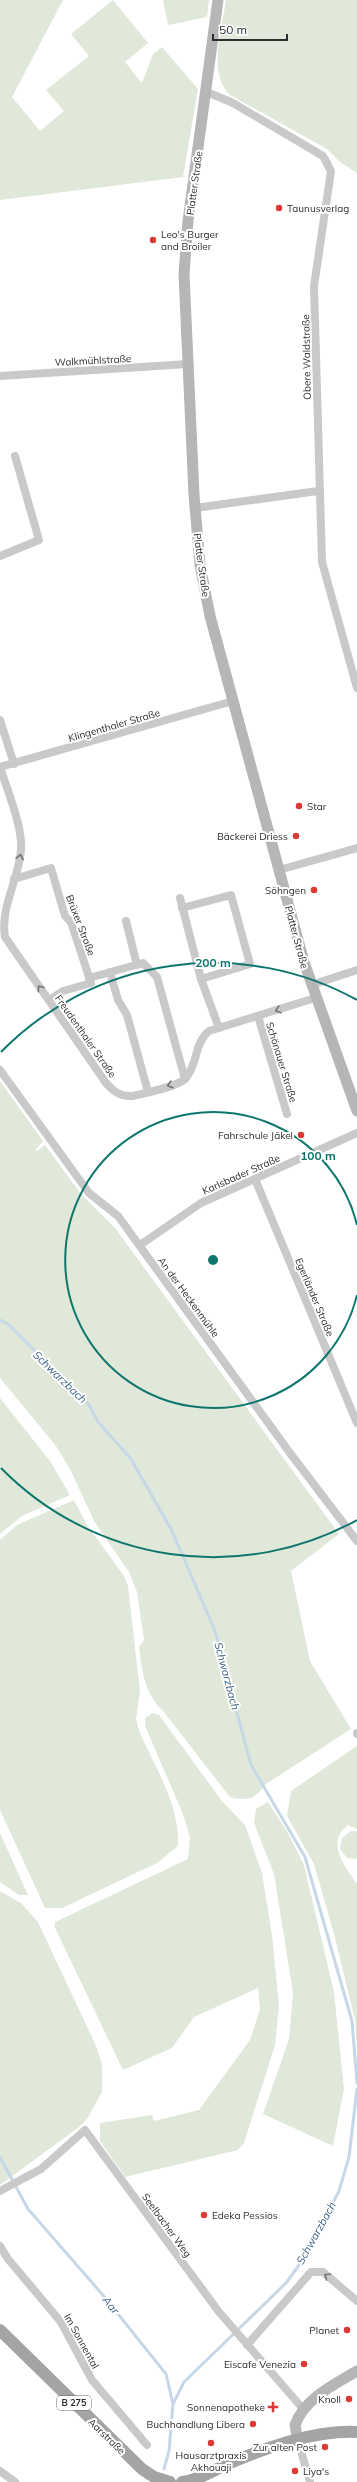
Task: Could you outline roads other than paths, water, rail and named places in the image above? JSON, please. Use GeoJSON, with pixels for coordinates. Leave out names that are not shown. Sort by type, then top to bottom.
{"type":"FeatureCollection","features":[{"type":"Feature","properties":{"kind":"main road","name":"Platter Straße"},"geometry":{"type":"LineString","coordinates":[[218,0],[207,92],[185,248],[188,364],[195,508],[204,589],[233,701],[311,985],[357,1111]]}},
{"type":"Feature","properties":{"kind":"main road","name":"Aarstraße"},"geometry":{"type":"LineString","coordinates":[[0,2330],[149,2479],[170,2482]]}},
{"type":"Feature","properties":{"kind":"main road"},"geometry":{"type":"LineString","coordinates":[[301,2440],[303,2411],[320,2394],[357,2371]]}},
{"type":"Feature","properties":{"kind":"main road"},"geometry":{"type":"LineString","coordinates":[[182,2482],[199,2478],[240,2459],[301,2440],[357,2432]]}},
{"type":"Feature","properties":{"kind":"street","name":"Obere Waldstraße"},"geometry":{"type":"LineString","coordinates":[[207,92],[233,103],[323,156],[330,166],[331,171],[314,286],[318,491],[322,562],[357,688]]}},
{"type":"Feature","properties":{"kind":"street","name":"Walkmühlstraße"},"geometry":{"type":"LineString","coordinates":[[0,376],[188,364]]}},
{"type":"Feature","properties":{"kind":"street"},"geometry":{"type":"LineString","coordinates":[[0,556],[39,540],[15,456]]}},
{"type":"Feature","properties":{"kind":"street"},"geometry":{"type":"LineString","coordinates":[[195,508],[318,491]]}},
{"type":"Feature","properties":{"kind":"street","name":"Klingenthaler Straße"},"geometry":{"type":"LineString","coordinates":[[0,767],[233,701]]}},
{"type":"Feature","properties":{"kind":"street"},"geometry":{"type":"LineString","coordinates":[[0,720],[14,764]]}},
{"type":"Feature","properties":{"kind":"street","name":"Freudenthaler Straße"},"geometry":{"type":"LineString","coordinates":[[0,767],[20,836],[21,850],[2,919],[5,936],[111,1089],[124,1096],[148,1092],[185,1079]]}},
{"type":"Feature","properties":{"kind":"street"},"geometry":{"type":"LineString","coordinates":[[279,870],[357,848]]}},
{"type":"Feature","properties":{"kind":"street","name":"Brüxer Straße"},"geometry":{"type":"LineString","coordinates":[[14,879],[51,868],[65,916],[71,922],[89,978]]}},
{"type":"Feature","properties":{"kind":"street"},"geometry":{"type":"LineString","coordinates":[[182,908],[231,895],[250,964],[201,979]]}},
{"type":"Feature","properties":{"kind":"street"},"geometry":{"type":"LineString","coordinates":[[180,898],[201,979],[219,1028]]}},
{"type":"Feature","properties":{"kind":"street"},"geometry":{"type":"LineString","coordinates":[[126,921],[137,964]]}},
{"type":"Feature","properties":{"kind":"street"},"geometry":{"type":"LineString","coordinates":[[49,1000],[63,991],[90,983],[89,978],[143,963],[157,977],[185,1079]]}},
{"type":"Feature","properties":{"kind":"street"},"geometry":{"type":"LineString","coordinates":[[311,985],[357,970]]}},
{"type":"Feature","properties":{"kind":"street"},"geometry":{"type":"LineString","coordinates":[[110,972],[118,1000],[127,1015],[148,1092]]}},
{"type":"Feature","properties":{"kind":"street"},"geometry":{"type":"LineString","coordinates":[[185,1079],[200,1039],[209,1031],[315,998]]}},
{"type":"Feature","properties":{"kind":"street","name":"Schönauer Straße"},"geometry":{"type":"LineString","coordinates":[[258,1016],[288,1114]]}},
{"type":"Feature","properties":{"kind":"street","name":"An der Heckenmühle"},"geometry":{"type":"LineString","coordinates":[[0,1070],[89,1193],[118,1216],[140,1245],[290,1454],[357,1541]]}},
{"type":"Feature","properties":{"kind":"street","name":"Karlsbader Straße"},"geometry":{"type":"LineString","coordinates":[[140,1245],[191,1209],[357,1133]]}},
{"type":"Feature","properties":{"kind":"street","name":"Egerländer Straße"},"geometry":{"type":"LineString","coordinates":[[254,1179],[357,1424]]}},
{"type":"Feature","properties":{"kind":"street","name":"Seelbacher Weg"},"geometry":{"type":"LineString","coordinates":[[0,2191],[22,2181],[41,2169],[85,2130],[231,2327],[303,2411]]}},
{"type":"Feature","properties":{"kind":"street","name":"Im Sonnental"},"geometry":{"type":"LineString","coordinates":[[0,2246],[8,2259],[54,2311],[92,2380],[147,2445]]}},
{"type":"Feature","properties":{"kind":"street"},"geometry":{"type":"LineString","coordinates":[[245,2343],[310,2272],[323,2272],[357,2301]]}},
{"type":"Feature","properties":{"kind":"street"},"geometry":{"type":"LineString","coordinates":[[301,2440],[310,2482]]}},
{"type":"Feature","properties":{"kind":"street"},"geometry":{"type":"LineString","coordinates":[[0,2471],[15,2482]]}},
{"type":"Feature","properties":{"kind":"waterway","name":"Schwarzbach"},"geometry":{"type":"LineString","coordinates":[[0,1320],[8,1324],[89,1405],[98,1422],[131,1459],[172,1531],[215,1631],[251,1765],[305,1857],[352,2021],[357,2083]]}},
{"type":"Feature","properties":{"kind":"waterway","name":"Schwarzbach"},"geometry":{"type":"LineString","coordinates":[[173,2404],[184,2382],[286,2283],[305,2257],[339,2191],[349,2157],[357,2089]]}},
{"type":"Feature","properties":{"kind":"waterway","name":"Aar"},"geometry":{"type":"LineString","coordinates":[[0,2157],[28,2209],[102,2294],[166,2374],[173,2404],[169,2451],[164,2469]]}},
{"type":"Feature","properties":{"kind":"place","name":"Taunusverlag"},"geometry":{"type":"Point","coordinates":[279,208]}},
{"type":"Feature","properties":{"kind":"place","name":"Leo's Burger and Broiler"},"geometry":{"type":"Point","coordinates":[153,240]}},
{"type":"Feature","properties":{"kind":"place","name":"Star"},"geometry":{"type":"Point","coordinates":[299,806]}},
{"type":"Feature","properties":{"kind":"place","name":"Bäckerei Driess"},"geometry":{"type":"Point","coordinates":[296,836]}},
{"type":"Feature","properties":{"kind":"place","name":"Söhngen"},"geometry":{"type":"Point","coordinates":[314,890]}},
{"type":"Feature","properties":{"kind":"place","name":"Fahrschule Jäkel"},"geometry":{"type":"Point","coordinates":[301,1135]}},
{"type":"Feature","properties":{"kind":"place","name":"Edeka Pessios"},"geometry":{"type":"Point","coordinates":[204,2215]}},
{"type":"Feature","properties":{"kind":"place","name":"Planet"},"geometry":{"type":"Point","coordinates":[347,2330]}},
{"type":"Feature","properties":{"kind":"place","name":"Eiscafe Venezia"},"geometry":{"type":"Point","coordinates":[304,2364]}},
{"type":"Feature","properties":{"kind":"place","name":"Knoll"},"geometry":{"type":"Point","coordinates":[349,2399]}},
{"type":"Feature","properties":{"kind":"place","name":"Sonnenapotheke"},"geometry":{"type":"Point","coordinates":[273,2407]}},
{"type":"Feature","properties":{"kind":"place","name":"Buchhandlung Libera"},"geometry":{"type":"Point","coordinates":[253,2424]}},
{"type":"Feature","properties":{"kind":"place","name":"Hausarztpraxis Akhouaji"},"geometry":{"type":"Point","coordinates":[211,2443]}},
{"type":"Feature","properties":{"kind":"place","name":"Zur alten Post"},"geometry":{"type":"Point","coordinates":[325,2447]}},
{"type":"Feature","properties":{"kind":"place","name":"Liya's"},"geometry":{"type":"Point","coordinates":[295,2471]}}]}
